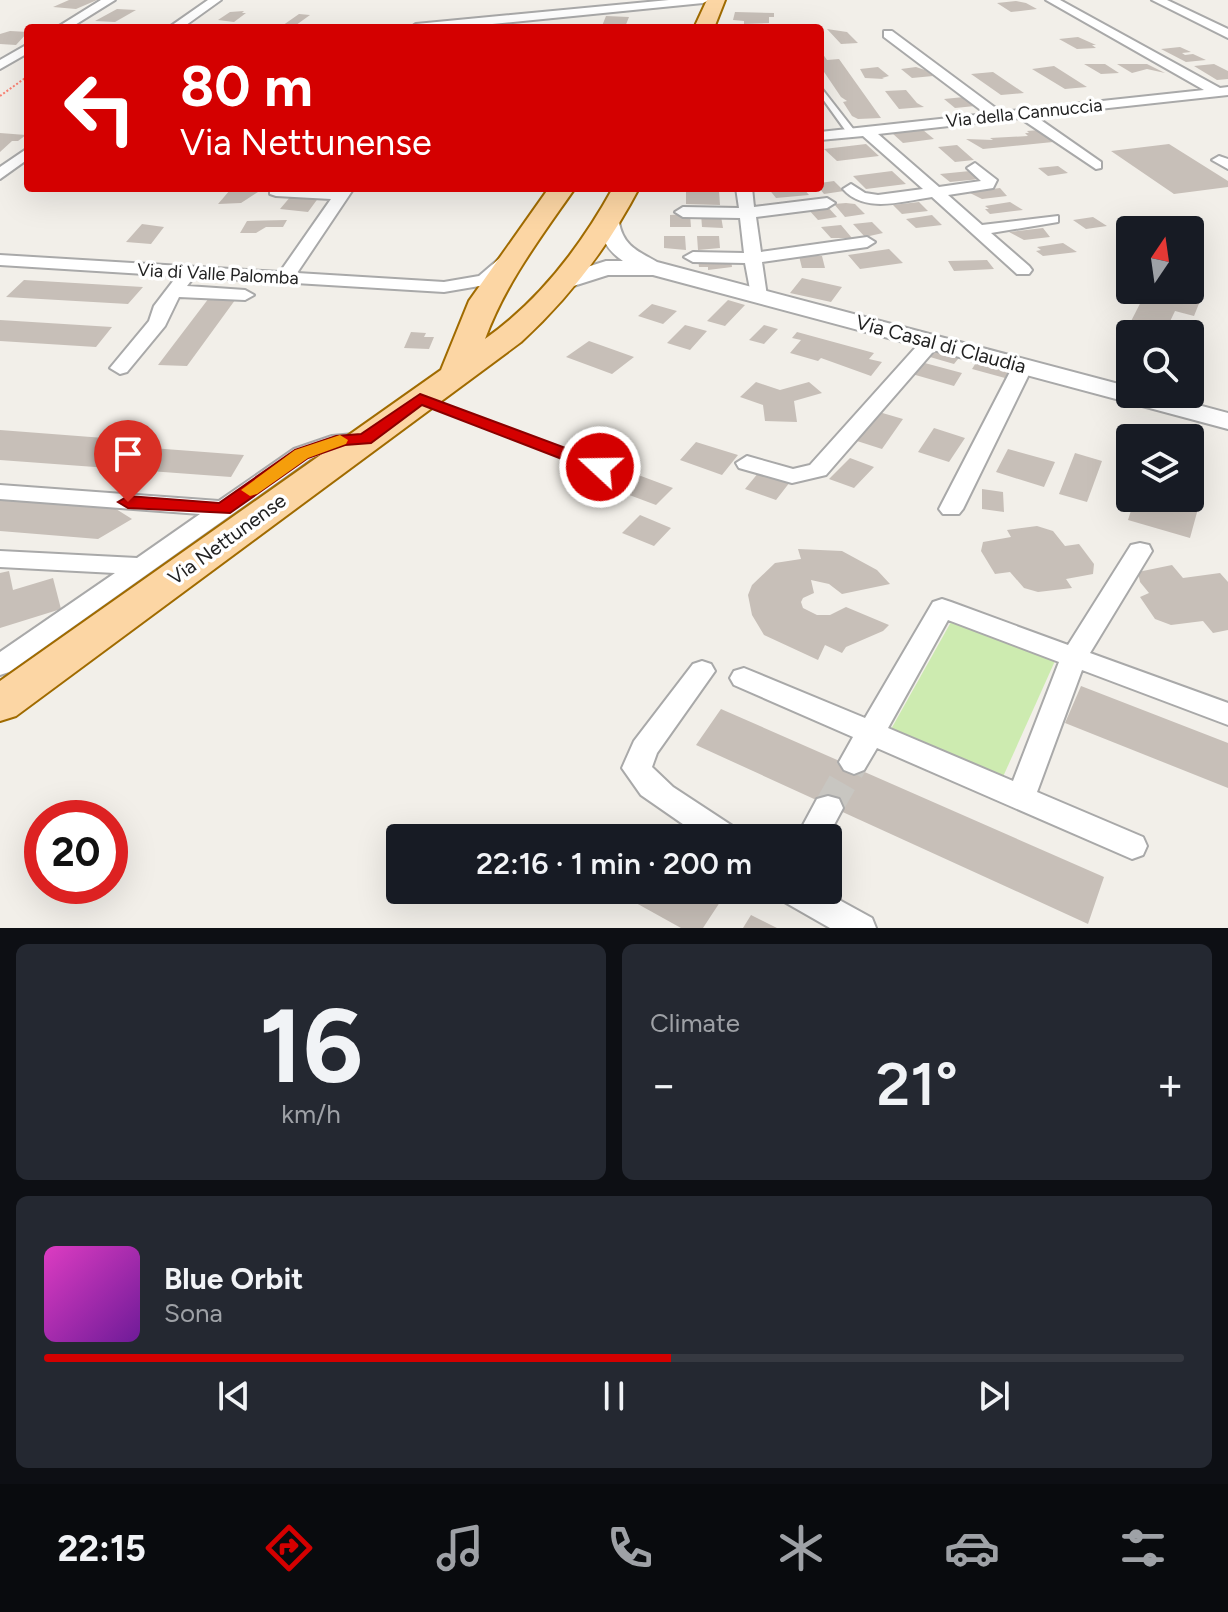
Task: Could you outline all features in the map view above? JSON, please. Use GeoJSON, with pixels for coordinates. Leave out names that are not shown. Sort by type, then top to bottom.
{"type":"FeatureCollection","features":[{"type":"Feature","properties":{"kind":"main road"},"geometry":{"type":"LineString","coordinates":[[706,24],[716,0]]}},
{"type":"Feature","properties":{"kind":"main road"},"geometry":{"type":"LineString","coordinates":[[455,374],[485,300],[512,256],[559,192]]}},
{"type":"Feature","properties":{"kind":"main road","name":"Via Nettunense"},"geometry":{"type":"LineString","coordinates":[[0,704],[499,345],[555,293],[593,248],[624,192]]}},
{"type":"Feature","properties":{"kind":"main road"},"geometry":{"type":"LineString","coordinates":[[485,300],[492,310],[507,315],[526,313],[555,293]]}},
{"type":"Feature","properties":{"kind":"street"},"geometry":{"type":"LineString","coordinates":[[69,24],[109,0]]}},
{"type":"Feature","properties":{"kind":"street"},"geometry":{"type":"LineString","coordinates":[[180,24],[215,0]]}},
{"type":"Feature","properties":{"kind":"street"},"geometry":{"type":"LineString","coordinates":[[497,24],[645,12],[703,0]]}},
{"type":"Feature","properties":{"kind":"street"},"geometry":{"type":"LineString","coordinates":[[1052,0],[1223,91]]}},
{"type":"Feature","properties":{"kind":"street"},"geometry":{"type":"LineString","coordinates":[[1158,0],[1228,34]]}},
{"type":"Feature","properties":{"kind":"street"},"geometry":{"type":"LineString","coordinates":[[888,34],[998,116]]}},
{"type":"Feature","properties":{"kind":"street"},"geometry":{"type":"LineString","coordinates":[[0,65],[24,50]]}},
{"type":"Feature","properties":{"kind":"street"},"geometry":{"type":"LineString","coordinates":[[0,65],[24,64]]}},
{"type":"Feature","properties":{"kind":"street","name":"Via della Cannuccia"},"geometry":{"type":"LineString","coordinates":[[824,136],[1223,91]]}},
{"type":"Feature","properties":{"kind":"street"},"geometry":{"type":"LineString","coordinates":[[1023,114],[1096,165]]}},
{"type":"Feature","properties":{"kind":"street"},"geometry":{"type":"LineString","coordinates":[[858,132],[936,193],[1023,270]]}},
{"type":"Feature","properties":{"kind":"street"},"geometry":{"type":"LineString","coordinates":[[0,174],[24,155]]}},
{"type":"Feature","properties":{"kind":"street"},"geometry":{"type":"LineString","coordinates":[[851,189],[860,197],[874,200],[988,185],[989,180],[975,168]]}},
{"type":"Feature","properties":{"kind":"street"},"geometry":{"type":"LineString","coordinates":[[285,278],[343,192]]}},
{"type":"Feature","properties":{"kind":"street"},"geometry":{"type":"LineString","coordinates":[[744,192],[758,296]]}},
{"type":"Feature","properties":{"kind":"street"},"geometry":{"type":"LineString","coordinates":[[683,212],[747,213],[827,203]]}},
{"type":"Feature","properties":{"kind":"street"},"geometry":{"type":"LineString","coordinates":[[979,230],[1052,219]]}},
{"type":"Feature","properties":{"kind":"street","name":"Via Casal di Claudia"},"geometry":{"type":"LineString","coordinates":[[609,222],[619,250],[654,268],[1228,421]]}},
{"type":"Feature","properties":{"kind":"street"},"geometry":{"type":"LineString","coordinates":[[693,257],[753,258],[867,242]]}},
{"type":"Feature","properties":{"kind":"street","name":"Via di Valle Palomba"},"geometry":{"type":"LineString","coordinates":[[0,260],[436,287],[485,280],[512,256]]}},
{"type":"Feature","properties":{"kind":"street","name":"Via Casal di Claudia"},"geometry":{"type":"LineString","coordinates":[[555,293],[606,268],[654,268]]}},
{"type":"Feature","properties":{"kind":"street"},"geometry":{"type":"LineString","coordinates":[[120,368],[158,322],[163,306],[189,272]]}},
{"type":"Feature","properties":{"kind":"street","name":"Via di Valle Palomba"},"geometry":{"type":"LineString","coordinates":[[436,287],[485,300]]}},
{"type":"Feature","properties":{"kind":"street"},"geometry":{"type":"LineString","coordinates":[[174,291],[245,295]]}},
{"type":"Feature","properties":{"kind":"street"},"geometry":{"type":"LineString","coordinates":[[747,463],[792,476],[818,470],[931,342]]}},
{"type":"Feature","properties":{"kind":"street"},"geometry":{"type":"LineString","coordinates":[[951,509],[1023,366]]}},
{"type":"Feature","properties":{"kind":"street"},"geometry":{"type":"LineString","coordinates":[[0,665],[312,448],[343,440],[365,439]]}},
{"type":"Feature","properties":{"kind":"street"},"geometry":{"type":"LineString","coordinates":[[0,492],[223,509]]}},
{"type":"Feature","properties":{"kind":"street"},"geometry":{"type":"LineString","coordinates":[[1026,785],[1074,657],[1140,551]]}},
{"type":"Feature","properties":{"kind":"street"},"geometry":{"type":"LineString","coordinates":[[0,559],[142,566]]}},
{"type":"Feature","properties":{"kind":"street"},"geometry":{"type":"LineString","coordinates":[[854,762],[942,608],[1228,714]]}},
{"type":"Feature","properties":{"kind":"street"},"geometry":{"type":"LineString","coordinates":[[702,671],[644,749],[637,768],[652,788],[708,824]]}},
{"type":"Feature","properties":{"kind":"street"},"geometry":{"type":"LineString","coordinates":[[744,678],[1132,846]]}},
{"type":"Feature","properties":{"kind":"street"},"geometry":{"type":"LineString","coordinates":[[819,824],[828,808]]}},
{"type":"Feature","properties":{"kind":"street"},"geometry":{"type":"LineString","coordinates":[[817,904],[860,928]]}},
{"type":"Feature","properties":{"kind":"lane"},"geometry":{"type":"LineString","coordinates":[[824,94],[858,132]]}},
{"type":"Feature","properties":{"kind":"lane"},"geometry":{"type":"LineString","coordinates":[[420,399],[600,467]]}},
{"type":"Feature","properties":{"kind":"path"},"geometry":{"type":"LineString","coordinates":[[0,96],[24,79]]}},
{"type":"Feature","properties":{"kind":"green space"},"geometry":{"type":"Polygon","coordinates":[[[951,622],[1055,661],[1002,779],[890,731],[951,622]]]}},
{"type":"Feature","properties":{"kind":"building"},"geometry":{"type":"Polygon","coordinates":[[[69,0],[97,0],[76,9],[53,7],[69,0]]]}},
{"type":"Feature","properties":{"kind":"building"},"geometry":{"type":"Polygon","coordinates":[[[1016,1],[1037,9],[1011,12],[997,3],[1016,1]]]}},
{"type":"Feature","properties":{"kind":"building"},"geometry":{"type":"Polygon","coordinates":[[[117,9],[136,10],[115,22],[95,21],[117,9]]]}},
{"type":"Feature","properties":{"kind":"building"},"geometry":{"type":"Polygon","coordinates":[[[244,11],[242,13],[246,13],[234,22],[218,20],[230,12],[244,11]]]}},
{"type":"Feature","properties":{"kind":"building"},"geometry":{"type":"Polygon","coordinates":[[[735,12],[774,13],[774,17],[769,17],[769,23],[744,24],[744,21],[733,20],[735,12]]]}},
{"type":"Feature","properties":{"kind":"building"},"geometry":{"type":"Polygon","coordinates":[[[299,14],[310,15],[298,24],[285,24],[299,14]]]}},
{"type":"Feature","properties":{"kind":"building"},"geometry":{"type":"Polygon","coordinates":[[[606,16],[629,17],[626,24],[603,24],[606,16]]]}},
{"type":"Feature","properties":{"kind":"building"},"geometry":{"type":"Polygon","coordinates":[[[827,29],[847,32],[858,43],[841,44],[827,29]]]}},
{"type":"Feature","properties":{"kind":"building"},"geometry":{"type":"Polygon","coordinates":[[[24,32],[24,36],[16,45],[0,44],[0,34],[24,32]]]}},
{"type":"Feature","properties":{"kind":"building"},"geometry":{"type":"Polygon","coordinates":[[[1078,37],[1096,45],[1092,45],[1096,48],[1077,49],[1059,39],[1078,37]]]}},
{"type":"Feature","properties":{"kind":"building"},"geometry":{"type":"Polygon","coordinates":[[[1180,47],[1191,52],[1182,53],[1185,55],[1193,54],[1206,60],[1186,62],[1161,49],[1180,47]]]}},
{"type":"Feature","properties":{"kind":"building"},"geometry":{"type":"Polygon","coordinates":[[[824,56],[827,60],[839,59],[881,118],[858,119],[852,116],[843,102],[847,101],[824,72],[824,56]]]}},
{"type":"Feature","properties":{"kind":"building"},"geometry":{"type":"Polygon","coordinates":[[[1084,64],[1105,64],[1119,73],[1101,74],[1084,64]]]}},
{"type":"Feature","properties":{"kind":"building"},"geometry":{"type":"Polygon","coordinates":[[[1117,64],[1147,64],[1165,73],[1147,69],[1132,73],[1117,64]]]}},
{"type":"Feature","properties":{"kind":"building"},"geometry":{"type":"Polygon","coordinates":[[[1214,64],[1228,71],[1228,79],[1217,80],[1194,66],[1214,64]]]}},
{"type":"Feature","properties":{"kind":"building"},"geometry":{"type":"Polygon","coordinates":[[[1054,66],[1087,87],[1065,89],[1032,69],[1054,66]]]}},
{"type":"Feature","properties":{"kind":"building"},"geometry":{"type":"Polygon","coordinates":[[[878,67],[889,76],[884,79],[865,78],[860,69],[878,67]]]}},
{"type":"Feature","properties":{"kind":"building"},"geometry":{"type":"Polygon","coordinates":[[[916,67],[933,76],[912,78],[901,69],[916,67]]]}},
{"type":"Feature","properties":{"kind":"building"},"geometry":{"type":"Polygon","coordinates":[[[993,72],[1024,93],[1001,95],[971,74],[993,72]]]}},
{"type":"Feature","properties":{"kind":"building"},"geometry":{"type":"Polygon","coordinates":[[[906,90],[924,107],[899,109],[885,91],[906,90]]]}},
{"type":"Feature","properties":{"kind":"building"},"geometry":{"type":"Polygon","coordinates":[[[964,97],[975,106],[955,108],[944,99],[964,97]]]}},
{"type":"Feature","properties":{"kind":"building"},"geometry":{"type":"Polygon","coordinates":[[[923,130],[934,139],[903,143],[892,133],[923,130]]]}},
{"type":"Feature","properties":{"kind":"building"},"geometry":{"type":"Polygon","coordinates":[[[1040,130],[1053,142],[983,149],[966,139],[1028,136],[1027,131],[1040,130]]]}},
{"type":"Feature","properties":{"kind":"building"},"geometry":{"type":"Polygon","coordinates":[[[0,133],[24,135],[18,141],[12,141],[0,152],[0,133]]]}},
{"type":"Feature","properties":{"kind":"building"},"geometry":{"type":"Polygon","coordinates":[[[866,144],[879,156],[837,161],[824,149],[866,144]]]}},
{"type":"Feature","properties":{"kind":"building"},"geometry":{"type":"Polygon","coordinates":[[[1169,144],[1228,181],[1228,187],[1174,194],[1111,151],[1169,144]]]}},
{"type":"Feature","properties":{"kind":"building"},"geometry":{"type":"Polygon","coordinates":[[[957,145],[974,160],[955,162],[938,147],[957,145]]]}},
{"type":"Feature","properties":{"kind":"building"},"geometry":{"type":"Polygon","coordinates":[[[1058,166],[1068,173],[1048,176],[1038,168],[1058,166]]]}},
{"type":"Feature","properties":{"kind":"building"},"geometry":{"type":"Polygon","coordinates":[[[892,171],[906,184],[866,189],[853,176],[892,171]]]}},
{"type":"Feature","properties":{"kind":"building"},"geometry":{"type":"Polygon","coordinates":[[[970,171],[980,179],[950,182],[940,174],[970,171]]]}},
{"type":"Feature","properties":{"kind":"building"},"geometry":{"type":"Polygon","coordinates":[[[834,181],[844,191],[824,194],[824,182],[834,181]]]}},
{"type":"Feature","properties":{"kind":"building"},"geometry":{"type":"Polygon","coordinates":[[[1000,188],[1007,196],[982,199],[968,192],[1000,188]]]}},
{"type":"Feature","properties":{"kind":"building"},"geometry":{"type":"Polygon","coordinates":[[[228,192],[258,192],[241,203],[218,204],[228,192]]]}},
{"type":"Feature","properties":{"kind":"building"},"geometry":{"type":"Polygon","coordinates":[[[686,192],[719,192],[720,205],[686,204],[686,192]]]}},
{"type":"Feature","properties":{"kind":"building"},"geometry":{"type":"Polygon","coordinates":[[[771,192],[806,192],[809,195],[776,198],[771,192]]]}},
{"type":"Feature","properties":{"kind":"building"},"geometry":{"type":"Polygon","coordinates":[[[291,196],[319,197],[308,212],[280,209],[291,196]]]}},
{"type":"Feature","properties":{"kind":"building"},"geometry":{"type":"Polygon","coordinates":[[[919,202],[928,211],[902,214],[893,205],[919,202]]]}},
{"type":"Feature","properties":{"kind":"building"},"geometry":{"type":"Polygon","coordinates":[[[1010,202],[1023,210],[990,214],[985,209],[989,209],[985,206],[1010,202]]]}},
{"type":"Feature","properties":{"kind":"building"},"geometry":{"type":"Polygon","coordinates":[[[834,204],[855,204],[865,214],[845,217],[834,204]]]}},
{"type":"Feature","properties":{"kind":"building"},"geometry":{"type":"Polygon","coordinates":[[[826,205],[837,217],[818,220],[808,209],[826,205]]]}},
{"type":"Feature","properties":{"kind":"building"},"geometry":{"type":"Polygon","coordinates":[[[690,214],[691,227],[670,227],[670,215],[690,214]]]}},
{"type":"Feature","properties":{"kind":"building"},"geometry":{"type":"Polygon","coordinates":[[[701,214],[721,216],[723,228],[702,227],[701,214]]]}},
{"type":"Feature","properties":{"kind":"building"},"geometry":{"type":"Polygon","coordinates":[[[932,215],[942,225],[916,228],[906,219],[932,215]]]}},
{"type":"Feature","properties":{"kind":"building"},"geometry":{"type":"Polygon","coordinates":[[[1093,217],[1107,226],[1086,229],[1073,220],[1093,217]]]}},
{"type":"Feature","properties":{"kind":"building"},"geometry":{"type":"Polygon","coordinates":[[[287,220],[283,227],[240,233],[247,221],[287,220]]]}},
{"type":"Feature","properties":{"kind":"building"},"geometry":{"type":"Polygon","coordinates":[[[872,222],[883,233],[865,237],[853,224],[872,222]]]}},
{"type":"Feature","properties":{"kind":"building"},"geometry":{"type":"Polygon","coordinates":[[[142,224],[164,227],[151,244],[126,242],[142,224]]]}},
{"type":"Feature","properties":{"kind":"building"},"geometry":{"type":"Polygon","coordinates":[[[841,225],[852,238],[831,238],[821,227],[841,225]]]}},
{"type":"Feature","properties":{"kind":"building"},"geometry":{"type":"Polygon","coordinates":[[[1043,228],[1050,237],[1024,240],[1009,232],[1043,228]]]}},
{"type":"Feature","properties":{"kind":"building"},"geometry":{"type":"Polygon","coordinates":[[[664,236],[685,236],[686,250],[664,248],[664,236]]]}},
{"type":"Feature","properties":{"kind":"building"},"geometry":{"type":"Polygon","coordinates":[[[697,236],[719,236],[720,248],[698,250],[697,236]]]}},
{"type":"Feature","properties":{"kind":"building"},"geometry":{"type":"Polygon","coordinates":[[[1063,243],[1077,252],[1043,256],[1036,251],[1041,250],[1037,247],[1063,243]]]}},
{"type":"Feature","properties":{"kind":"building"},"geometry":{"type":"Polygon","coordinates":[[[889,249],[903,263],[860,269],[848,255],[889,249]]]}},
{"type":"Feature","properties":{"kind":"building"},"geometry":{"type":"Polygon","coordinates":[[[799,256],[822,256],[825,268],[802,268],[799,256]]]}},
{"type":"Feature","properties":{"kind":"building"},"geometry":{"type":"Polygon","coordinates":[[[698,259],[731,259],[732,267],[708,270],[708,267],[699,267],[698,259]]]}},
{"type":"Feature","properties":{"kind":"building"},"geometry":{"type":"Polygon","coordinates":[[[987,260],[994,269],[954,271],[948,261],[987,260]]]}},
{"type":"Feature","properties":{"kind":"building"},"geometry":{"type":"Polygon","coordinates":[[[802,278],[842,287],[831,302],[790,293],[802,278]]]}},
{"type":"Feature","properties":{"kind":"building"},"geometry":{"type":"Polygon","coordinates":[[[24,280],[143,287],[128,304],[6,297],[24,280]]]}},
{"type":"Feature","properties":{"kind":"building"},"geometry":{"type":"Polygon","coordinates":[[[212,294],[238,296],[187,366],[158,365],[212,294]]]}},
{"type":"Feature","properties":{"kind":"building"},"geometry":{"type":"Polygon","coordinates":[[[728,300],[745,305],[725,326],[707,321],[728,300]]]}},
{"type":"Feature","properties":{"kind":"building"},"geometry":{"type":"Polygon","coordinates":[[[652,304],[677,311],[663,324],[638,316],[652,304]]]}},
{"type":"Feature","properties":{"kind":"building"},"geometry":{"type":"Polygon","coordinates":[[[1140,304],[1199,304],[1194,316],[1175,311],[1171,320],[1132,320],[1140,304]]]}},
{"type":"Feature","properties":{"kind":"building"},"geometry":{"type":"Polygon","coordinates":[[[0,320],[112,327],[96,347],[0,341],[0,320]]]}},
{"type":"Feature","properties":{"kind":"building"},"geometry":{"type":"Polygon","coordinates":[[[685,325],[707,331],[690,350],[667,343],[685,325]]]}},
{"type":"Feature","properties":{"kind":"building"},"geometry":{"type":"Polygon","coordinates":[[[764,325],[778,329],[764,344],[749,340],[764,325]]]}},
{"type":"Feature","properties":{"kind":"building"},"geometry":{"type":"Polygon","coordinates":[[[411,332],[434,337],[429,349],[404,348],[411,332]]]}},
{"type":"Feature","properties":{"kind":"building"},"geometry":{"type":"Polygon","coordinates":[[[797,332],[874,353],[869,359],[882,362],[871,376],[821,358],[818,361],[790,353],[801,340],[792,338],[797,332]]]}},
{"type":"Feature","properties":{"kind":"building"},"geometry":{"type":"Polygon","coordinates":[[[589,341],[634,357],[612,374],[566,357],[589,341]]]}},
{"type":"Feature","properties":{"kind":"building"},"geometry":{"type":"Polygon","coordinates":[[[938,347],[962,354],[954,364],[930,357],[938,347]]]}},
{"type":"Feature","properties":{"kind":"building"},"geometry":{"type":"Polygon","coordinates":[[[979,358],[1011,367],[1005,378],[972,369],[979,358]]]}},
{"type":"Feature","properties":{"kind":"building"},"geometry":{"type":"Polygon","coordinates":[[[921,362],[962,373],[954,386],[912,374],[921,362]]]}},
{"type":"Feature","properties":{"kind":"building"},"geometry":{"type":"Polygon","coordinates":[[[756,382],[780,390],[809,382],[822,393],[794,401],[797,422],[765,421],[763,405],[740,397],[756,382]]]}},
{"type":"Feature","properties":{"kind":"building"},"geometry":{"type":"Polygon","coordinates":[[[879,412],[903,419],[882,449],[857,441],[879,412]]]}},
{"type":"Feature","properties":{"kind":"building"},"geometry":{"type":"Polygon","coordinates":[[[934,428],[965,438],[949,462],[918,452],[934,428]]]}},
{"type":"Feature","properties":{"kind":"building"},"geometry":{"type":"Polygon","coordinates":[[[0,430],[104,438],[99,444],[244,455],[231,477],[0,460],[0,430]]]}},
{"type":"Feature","properties":{"kind":"building"},"geometry":{"type":"Polygon","coordinates":[[[696,442],[738,455],[722,475],[680,460],[696,442]]]}},
{"type":"Feature","properties":{"kind":"building"},"geometry":{"type":"Polygon","coordinates":[[[1008,449],[1055,462],[1044,487],[996,472],[1008,449]]]}},
{"type":"Feature","properties":{"kind":"building"},"geometry":{"type":"Polygon","coordinates":[[[1075,453],[1102,461],[1087,502],[1059,494],[1075,453]]]}},
{"type":"Feature","properties":{"kind":"building"},"geometry":{"type":"Polygon","coordinates":[[[850,458],[874,467],[854,488],[829,479],[850,458]]]}},
{"type":"Feature","properties":{"kind":"building"},"geometry":{"type":"Polygon","coordinates":[[[759,472],[790,482],[776,500],[745,489],[759,472]]]}},
{"type":"Feature","properties":{"kind":"building"},"geometry":{"type":"Polygon","coordinates":[[[633,473],[673,488],[656,505],[616,490],[633,473]]]}},
{"type":"Feature","properties":{"kind":"building"},"geometry":{"type":"Polygon","coordinates":[[[982,489],[1003,492],[1004,512],[982,509],[982,489]]]}},
{"type":"Feature","properties":{"kind":"building"},"geometry":{"type":"Polygon","coordinates":[[[0,496],[108,504],[132,519],[98,539],[0,531],[0,496]]]}},
{"type":"Feature","properties":{"kind":"building"},"geometry":{"type":"Polygon","coordinates":[[[1131,512],[1197,512],[1190,538],[1128,520],[1131,512]]]}},
{"type":"Feature","properties":{"kind":"building"},"geometry":{"type":"Polygon","coordinates":[[[640,515],[671,528],[654,546],[622,533],[640,515]]]}},
{"type":"Feature","properties":{"kind":"building"},"geometry":{"type":"Polygon","coordinates":[[[1037,526],[1053,531],[1065,546],[1079,544],[1094,564],[1093,574],[1066,579],[1072,588],[1038,592],[1024,588],[1010,572],[995,574],[981,551],[983,542],[1011,537],[1007,530],[1037,526]]]}},
{"type":"Feature","properties":{"kind":"building"},"geometry":{"type":"Polygon","coordinates":[[[798,549],[842,551],[877,570],[890,584],[842,594],[829,584],[811,580],[814,593],[803,598],[803,608],[817,615],[830,615],[846,607],[889,625],[883,631],[846,647],[842,653],[825,645],[818,660],[764,635],[752,615],[748,595],[752,585],[775,563],[801,559],[798,549]]]}},
{"type":"Feature","properties":{"kind":"building"},"geometry":{"type":"Polygon","coordinates":[[[1172,565],[1183,578],[1220,573],[1228,582],[1228,630],[1213,633],[1203,621],[1171,625],[1155,619],[1140,597],[1149,593],[1140,582],[1138,572],[1172,565]]]}},
{"type":"Feature","properties":{"kind":"building"},"geometry":{"type":"Polygon","coordinates":[[[9,571],[13,590],[53,578],[61,609],[0,628],[0,573],[9,571]]]}},
{"type":"Feature","properties":{"kind":"building"},"geometry":{"type":"Polygon","coordinates":[[[1081,686],[1228,743],[1228,788],[1065,723],[1081,686]]]}},
{"type":"Feature","properties":{"kind":"building"},"geometry":{"type":"Polygon","coordinates":[[[721,709],[1104,877],[1088,924],[696,745],[721,709]]]}},
{"type":"Feature","properties":{"kind":"building"},"geometry":{"type":"Polygon","coordinates":[[[638,904],[719,904],[703,928],[681,928],[638,904]]]}},
{"type":"Feature","properties":{"kind":"building"},"geometry":{"type":"Polygon","coordinates":[[[751,915],[777,928],[743,928],[751,915]]]}},
{"type":"Feature","properties":{"kind":"tunnel"},"geometry":{"type":"LineString","coordinates":[[828,808],[854,762]]}},
{"type":"Feature","properties":{"kind":"slow traffic"},"geometry":{"type":"LineString","coordinates":[[250,490],[312,448],[340,440]]}},
{"type":"Feature","properties":{"kind":"route"},"geometry":{"type":"LineString","coordinates":[[128,502],[223,509],[312,448],[343,440],[365,439],[420,399],[600,467]]}}]}
